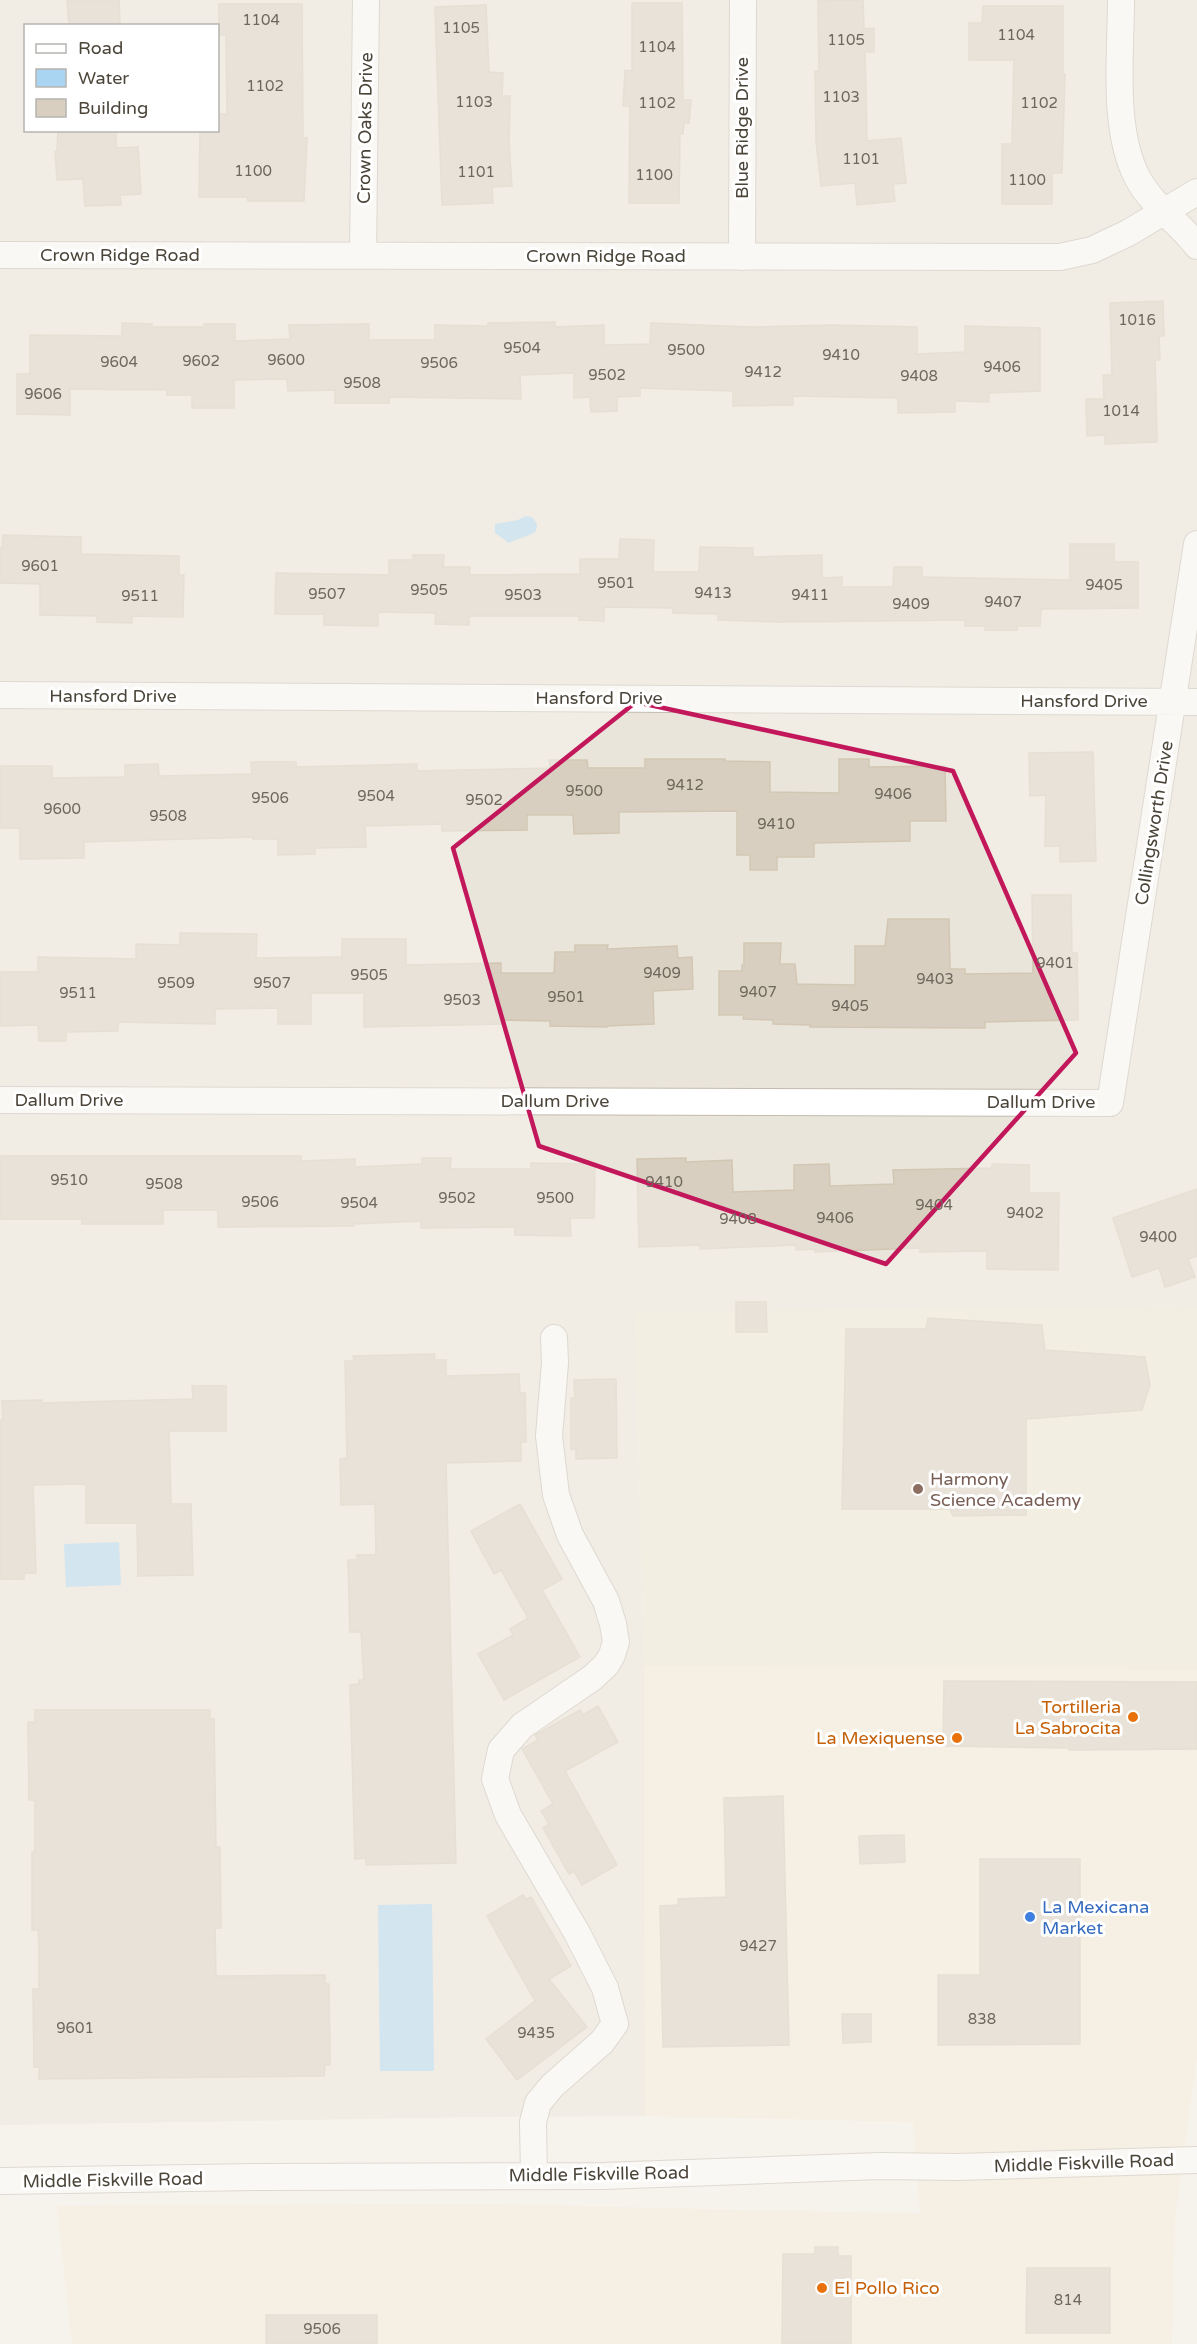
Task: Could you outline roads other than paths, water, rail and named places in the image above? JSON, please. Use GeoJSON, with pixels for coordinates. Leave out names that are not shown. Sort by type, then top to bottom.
{"type":"FeatureCollection","features":[{"type":"Feature","properties":{"kind":"street","name":"Crown Oaks Drive"},"geometry":{"type":"LineString","coordinates":[[363,255],[366,0]]}},
{"type":"Feature","properties":{"kind":"street","name":"Blue Ridge Drive"},"geometry":{"type":"LineString","coordinates":[[742,257],[743,0]]}},
{"type":"Feature","properties":{"kind":"street"},"geometry":{"type":"LineString","coordinates":[[1121,0],[1123,137],[1137,177],[1162,212],[1197,246]]}},
{"type":"Feature","properties":{"kind":"street","name":"Crown Ridge Road"},"geometry":{"type":"LineString","coordinates":[[0,255],[1060,257],[1092,250],[1128,233],[1197,192]]}},
{"type":"Feature","properties":{"kind":"street","name":"Collingsworth Drive"},"geometry":{"type":"LineString","coordinates":[[1110,1103],[1185,701],[1197,544]]}},
{"type":"Feature","properties":{"kind":"street","name":"Hansford Drive"},"geometry":{"type":"LineString","coordinates":[[0,695],[1185,701]]}},
{"type":"Feature","properties":{"kind":"street","name":"Dallum Drive"},"geometry":{"type":"LineString","coordinates":[[0,1100],[1110,1103]]}},
{"type":"Feature","properties":{"kind":"street"},"geometry":{"type":"LineString","coordinates":[[534,2176],[533,2122],[538,2103],[552,2086],[602,2042],[615,2024],[605,1988],[577,1934],[508,1815],[495,1779],[501,1750],[522,1726],[592,1678],[606,1665],[616,1642],[606,1601],[570,1535],[556,1495],[549,1436],[555,1363],[554,1338]]}},
{"type":"Feature","properties":{"kind":"street","name":"Middle Fiskville Road"},"geometry":{"type":"LineString","coordinates":[[0,2181],[603,2176],[936,2165],[957,2167],[1197,2160]]}},
{"type":"Feature","properties":{"kind":"water"},"geometry":{"type":"Polygon","coordinates":[[[526,516],[532,517],[537,524],[536,531],[533,533],[509,543],[495,533],[495,524],[518,520],[526,516]]]}},
{"type":"Feature","properties":{"kind":"water"},"geometry":{"type":"Polygon","coordinates":[[[119,1542],[121,1585],[66,1587],[64,1544],[119,1542]]]}},
{"type":"Feature","properties":{"kind":"water"},"geometry":{"type":"Polygon","coordinates":[[[432,1904],[434,2071],[380,2071],[378,1905],[432,1904]]]}},
{"type":"Feature","properties":{"kind":"place","name":"Harmony Science Academy"},"geometry":{"type":"Point","coordinates":[918,1489]}},
{"type":"Feature","properties":{"kind":"place","name":"Tortilleria La Sabrocita"},"geometry":{"type":"Point","coordinates":[1133,1717]}},
{"type":"Feature","properties":{"kind":"place","name":"La Mexiquense"},"geometry":{"type":"Point","coordinates":[957,1738]}},
{"type":"Feature","properties":{"kind":"place","name":"La Mexicana Market"},"geometry":{"type":"Point","coordinates":[1030,1917]}},
{"type":"Feature","properties":{"kind":"place","name":"El Pollo Rico"},"geometry":{"type":"Point","coordinates":[822,2288]}}]}
